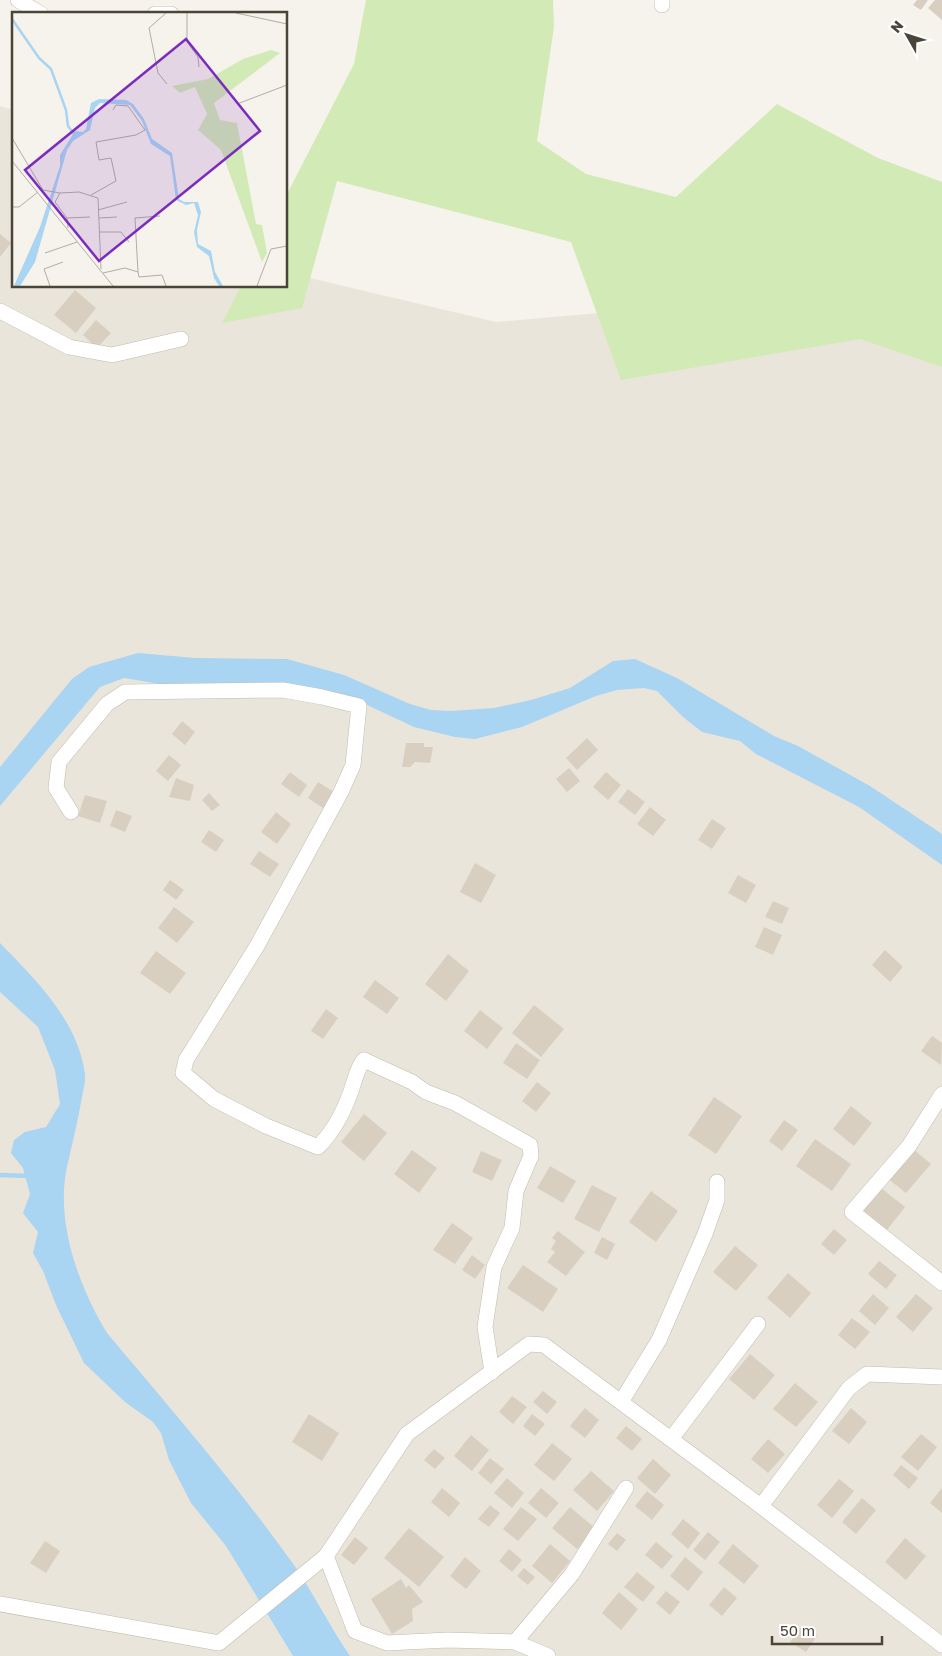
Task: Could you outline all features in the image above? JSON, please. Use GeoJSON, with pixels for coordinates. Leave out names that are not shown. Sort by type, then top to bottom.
{"type":"FeatureCollection","features":[{"type":"Feature","properties":{"kind":"street"},"geometry":{"type":"LineString","coordinates":[[18,0],[38,12]]}},
{"type":"Feature","properties":{"kind":"street"},"geometry":{"type":"LineString","coordinates":[[0,311],[69,348],[112,355],[181,339]]}},
{"type":"Feature","properties":{"kind":"street"},"geometry":{"type":"LineString","coordinates":[[71,812],[56,788],[58,762],[107,704],[125,692],[284,690],[322,696],[359,706],[354,765],[258,946],[186,1060],[183,1073],[214,1100],[266,1126],[318,1147],[328,1137],[343,1110],[358,1067],[364,1060],[412,1082],[426,1092],[455,1103],[530,1145],[531,1156],[516,1191],[512,1228],[494,1267],[485,1326],[492,1372]]}},
{"type":"Feature","properties":{"kind":"street"},"geometry":{"type":"LineString","coordinates":[[942,1094],[909,1146],[852,1212],[942,1283]]}},
{"type":"Feature","properties":{"kind":"street"},"geometry":{"type":"LineString","coordinates":[[621,1402],[659,1340],[705,1234],[717,1200],[717,1182]]}},
{"type":"Feature","properties":{"kind":"street"},"geometry":{"type":"LineString","coordinates":[[671,1439],[758,1324]]}},
{"type":"Feature","properties":{"kind":"street"},"geometry":{"type":"LineString","coordinates":[[0,1604],[219,1643],[326,1556],[408,1434],[529,1344],[544,1345],[761,1506],[942,1645]]}},
{"type":"Feature","properties":{"kind":"street"},"geometry":{"type":"LineString","coordinates":[[761,1506],[849,1388],[867,1374],[942,1377]]}},
{"type":"Feature","properties":{"kind":"street"},"geometry":{"type":"LineString","coordinates":[[515,1642],[572,1574],[626,1488]]}},
{"type":"Feature","properties":{"kind":"street"},"geometry":{"type":"LineString","coordinates":[[326,1556],[355,1631],[387,1643],[448,1640],[515,1642],[548,1656]]}},
{"type":"Feature","properties":{"kind":"shaded area"},"geometry":{"type":"Polygon","coordinates":[[[0,106],[12,109],[12,288],[288,288],[288,284],[297,275],[496,322],[656,308],[942,317],[942,1656],[0,1656],[0,106]]]}},
{"type":"Feature","properties":{"kind":"green space"},"geometry":{"type":"Polygon","coordinates":[[[366,0],[553,0],[554,27],[537,141],[586,174],[676,197],[777,104],[878,158],[942,182],[942,367],[860,339],[621,380],[571,242],[337,181],[302,308],[222,323],[240,288],[288,288],[288,192],[354,64],[366,0]]]}},
{"type":"Feature","properties":{"kind":"water"},"geometry":{"type":"Polygon","coordinates":[[[138,653],[195,658],[287,659],[344,675],[410,704],[431,710],[451,711],[494,708],[531,700],[570,688],[613,661],[635,659],[677,678],[774,736],[798,746],[870,786],[942,834],[942,865],[859,807],[756,754],[740,741],[702,732],[683,717],[657,691],[644,688],[617,690],[596,696],[522,727],[475,739],[455,737],[414,727],[365,704],[166,685],[124,678],[100,687],[0,806],[0,767],[72,679],[89,667],[138,653]]]}},
{"type":"Feature","properties":{"kind":"water"},"geometry":{"type":"Polygon","coordinates":[[[0,943],[53,1002],[74,1036],[81,1055],[85,1080],[67,1167],[64,1188],[64,1210],[72,1253],[87,1295],[107,1333],[203,1447],[294,1565],[350,1656],[293,1656],[226,1546],[191,1503],[169,1460],[161,1433],[153,1422],[125,1402],[84,1363],[56,1305],[43,1271],[33,1253],[38,1232],[23,1213],[30,1194],[23,1168],[11,1153],[14,1140],[25,1132],[46,1127],[60,1104],[55,1070],[38,1027],[0,992],[0,943]]]}},
{"type":"Feature","properties":{"kind":"building"},"geometry":{"type":"Polygon","coordinates":[[[917,0],[928,0],[921,10],[913,5],[917,0]]]}},
{"type":"Feature","properties":{"kind":"building"},"geometry":{"type":"Polygon","coordinates":[[[935,0],[942,0],[942,20],[928,8],[935,0]]]}},
{"type":"Feature","properties":{"kind":"building"},"geometry":{"type":"Polygon","coordinates":[[[0,234],[11,243],[0,257],[0,234]]]}},
{"type":"Feature","properties":{"kind":"building"},"geometry":{"type":"Polygon","coordinates":[[[75,290],[96,308],[76,333],[54,315],[75,290]]]}},
{"type":"Feature","properties":{"kind":"building"},"geometry":{"type":"Polygon","coordinates":[[[96,320],[111,333],[97,348],[83,335],[96,320]]]}},
{"type":"Feature","properties":{"kind":"building"},"geometry":{"type":"Polygon","coordinates":[[[182,721],[195,732],[185,745],[172,734],[182,721]]]}},
{"type":"Feature","properties":{"kind":"building"},"geometry":{"type":"Polygon","coordinates":[[[587,738],[598,750],[577,770],[566,758],[587,738]]]}},
{"type":"Feature","properties":{"kind":"building"},"geometry":{"type":"Polygon","coordinates":[[[406,743],[424,743],[424,747],[433,747],[430,763],[415,762],[410,767],[402,767],[406,743]]]}},
{"type":"Feature","properties":{"kind":"building"},"geometry":{"type":"Polygon","coordinates":[[[169,755],[181,765],[168,781],[156,771],[169,755]]]}},
{"type":"Feature","properties":{"kind":"building"},"geometry":{"type":"Polygon","coordinates":[[[569,768],[580,781],[567,792],[556,779],[569,768]]]}},
{"type":"Feature","properties":{"kind":"building"},"geometry":{"type":"Polygon","coordinates":[[[290,772],[307,785],[299,797],[281,784],[290,772]]]}},
{"type":"Feature","properties":{"kind":"building"},"geometry":{"type":"Polygon","coordinates":[[[606,772],[621,785],[608,800],[593,787],[606,772]]]}},
{"type":"Feature","properties":{"kind":"building"},"geometry":{"type":"Polygon","coordinates":[[[176,778],[194,785],[190,801],[169,797],[176,778]]]}},
{"type":"Feature","properties":{"kind":"building"},"geometry":{"type":"Polygon","coordinates":[[[318,782],[334,792],[323,808],[308,798],[318,782]]]}},
{"type":"Feature","properties":{"kind":"building"},"geometry":{"type":"Polygon","coordinates":[[[628,789],[645,802],[635,815],[618,802],[628,789]]]}},
{"type":"Feature","properties":{"kind":"building"},"geometry":{"type":"Polygon","coordinates":[[[209,793],[220,805],[212,811],[202,800],[209,793]]]}},
{"type":"Feature","properties":{"kind":"building"},"geometry":{"type":"Polygon","coordinates":[[[85,795],[107,801],[100,823],[78,816],[85,795]]]}},
{"type":"Feature","properties":{"kind":"building"},"geometry":{"type":"Polygon","coordinates":[[[650,807],[666,820],[653,836],[637,824],[650,807]]]}},
{"type":"Feature","properties":{"kind":"building"},"geometry":{"type":"Polygon","coordinates":[[[116,810],[132,816],[125,832],[110,826],[116,810]]]}},
{"type":"Feature","properties":{"kind":"building"},"geometry":{"type":"Polygon","coordinates":[[[276,812],[291,824],[277,844],[261,832],[276,812]]]}},
{"type":"Feature","properties":{"kind":"building"},"geometry":{"type":"Polygon","coordinates":[[[712,819],[726,828],[712,849],[698,840],[712,819]]]}},
{"type":"Feature","properties":{"kind":"building"},"geometry":{"type":"Polygon","coordinates":[[[209,830],[224,840],[216,852],[201,842],[209,830]]]}},
{"type":"Feature","properties":{"kind":"building"},"geometry":{"type":"Polygon","coordinates":[[[259,851],[279,864],[270,877],[250,864],[259,851]]]}},
{"type":"Feature","properties":{"kind":"building"},"geometry":{"type":"Polygon","coordinates":[[[475,863],[496,875],[481,903],[460,892],[475,863]]]}},
{"type":"Feature","properties":{"kind":"building"},"geometry":{"type":"Polygon","coordinates":[[[738,875],[756,885],[746,903],[728,893],[738,875]]]}},
{"type":"Feature","properties":{"kind":"building"},"geometry":{"type":"Polygon","coordinates":[[[170,880],[184,890],[176,900],[163,890],[170,880]]]}},
{"type":"Feature","properties":{"kind":"building"},"geometry":{"type":"Polygon","coordinates":[[[773,901],[789,908],[782,924],[765,917],[773,901]]]}},
{"type":"Feature","properties":{"kind":"building"},"geometry":{"type":"Polygon","coordinates":[[[174,907],[194,922],[177,943],[158,928],[174,907]]]}},
{"type":"Feature","properties":{"kind":"building"},"geometry":{"type":"Polygon","coordinates":[[[764,927],[782,935],[773,955],[755,947],[764,927]]]}},
{"type":"Feature","properties":{"kind":"building"},"geometry":{"type":"Polygon","coordinates":[[[885,950],[903,967],[890,982],[872,965],[885,950]]]}},
{"type":"Feature","properties":{"kind":"building"},"geometry":{"type":"Polygon","coordinates":[[[156,951],[186,973],[170,994],[140,973],[156,951]]]}},
{"type":"Feature","properties":{"kind":"building"},"geometry":{"type":"Polygon","coordinates":[[[448,954],[469,971],[446,1001],[425,984],[448,954]]]}},
{"type":"Feature","properties":{"kind":"building"},"geometry":{"type":"Polygon","coordinates":[[[375,980],[399,998],[387,1014],[363,997],[375,980]]]}},
{"type":"Feature","properties":{"kind":"building"},"geometry":{"type":"Polygon","coordinates":[[[534,1005],[564,1029],[541,1057],[512,1033],[534,1005]]]}},
{"type":"Feature","properties":{"kind":"building"},"geometry":{"type":"Polygon","coordinates":[[[326,1009],[338,1018],[323,1039],[311,1031],[326,1009]]]}},
{"type":"Feature","properties":{"kind":"building"},"geometry":{"type":"Polygon","coordinates":[[[480,1010],[503,1028],[487,1049],[464,1031],[480,1010]]]}},
{"type":"Feature","properties":{"kind":"building"},"geometry":{"type":"Polygon","coordinates":[[[932,1036],[942,1043],[941,1065],[921,1051],[932,1036]]]}},
{"type":"Feature","properties":{"kind":"building"},"geometry":{"type":"Polygon","coordinates":[[[516,1043],[540,1060],[527,1079],[503,1063],[516,1043]]]}},
{"type":"Feature","properties":{"kind":"building"},"geometry":{"type":"Polygon","coordinates":[[[537,1082],[551,1093],[536,1112],[522,1101],[537,1082]]]}},
{"type":"Feature","properties":{"kind":"building"},"geometry":{"type":"Polygon","coordinates":[[[714,1097],[742,1116],[716,1154],[688,1135],[714,1097]]]}},
{"type":"Feature","properties":{"kind":"building"},"geometry":{"type":"Polygon","coordinates":[[[851,1106],[872,1123],[854,1146],[833,1129],[851,1106]]]}},
{"type":"Feature","properties":{"kind":"building"},"geometry":{"type":"Polygon","coordinates":[[[364,1114],[387,1133],[364,1161],[341,1142],[364,1114]]]}},
{"type":"Feature","properties":{"kind":"building"},"geometry":{"type":"Polygon","coordinates":[[[784,1120],[798,1130],[782,1151],[769,1141],[784,1120]]]}},
{"type":"Feature","properties":{"kind":"building"},"geometry":{"type":"Polygon","coordinates":[[[815,1139],[851,1164],[832,1191],[796,1166],[815,1139]]]}},
{"type":"Feature","properties":{"kind":"building"},"geometry":{"type":"Polygon","coordinates":[[[912,1148],[931,1164],[906,1193],[887,1178],[912,1148]]]}},
{"type":"Feature","properties":{"kind":"building"},"geometry":{"type":"Polygon","coordinates":[[[412,1150],[437,1168],[419,1193],[394,1174],[412,1150]]]}},
{"type":"Feature","properties":{"kind":"building"},"geometry":{"type":"Polygon","coordinates":[[[481,1151],[502,1160],[492,1181],[472,1172],[481,1151]]]}},
{"type":"Feature","properties":{"kind":"building"},"geometry":{"type":"Polygon","coordinates":[[[550,1166],[576,1181],[563,1203],[537,1188],[550,1166]]]}},
{"type":"Feature","properties":{"kind":"building"},"geometry":{"type":"Polygon","coordinates":[[[592,1185],[617,1198],[599,1232],[574,1219],[592,1185]]]}},
{"type":"Feature","properties":{"kind":"building"},"geometry":{"type":"Polygon","coordinates":[[[881,1188],[905,1207],[887,1230],[863,1210],[881,1188]]]}},
{"type":"Feature","properties":{"kind":"building"},"geometry":{"type":"Polygon","coordinates":[[[651,1191],[678,1211],[656,1242],[629,1222],[651,1191]]]}},
{"type":"Feature","properties":{"kind":"building"},"geometry":{"type":"Polygon","coordinates":[[[452,1223],[473,1238],[455,1264],[433,1250],[452,1223]]]}},
{"type":"Feature","properties":{"kind":"building"},"geometry":{"type":"Polygon","coordinates":[[[834,1229],[847,1240],[834,1255],[821,1244],[834,1229]]]}},
{"type":"Feature","properties":{"kind":"building"},"geometry":{"type":"Polygon","coordinates":[[[558,1231],[585,1252],[566,1276],[547,1262],[555,1252],[551,1249],[556,1241],[552,1238],[558,1231]]]}},
{"type":"Feature","properties":{"kind":"building"},"geometry":{"type":"Polygon","coordinates":[[[602,1237],[615,1244],[607,1260],[594,1253],[602,1237]]]}},
{"type":"Feature","properties":{"kind":"building"},"geometry":{"type":"Polygon","coordinates":[[[735,1246],[758,1265],[736,1291],[713,1272],[735,1246]]]}},
{"type":"Feature","properties":{"kind":"building"},"geometry":{"type":"Polygon","coordinates":[[[472,1255],[485,1265],[475,1279],[462,1270],[472,1255]]]}},
{"type":"Feature","properties":{"kind":"building"},"geometry":{"type":"Polygon","coordinates":[[[879,1261],[897,1275],[886,1289],[868,1274],[879,1261]]]}},
{"type":"Feature","properties":{"kind":"building"},"geometry":{"type":"Polygon","coordinates":[[[523,1265],[558,1289],[543,1312],[507,1288],[523,1265]]]}},
{"type":"Feature","properties":{"kind":"building"},"geometry":{"type":"Polygon","coordinates":[[[788,1273],[811,1293],[790,1318],[767,1298],[788,1273]]]}},
{"type":"Feature","properties":{"kind":"building"},"geometry":{"type":"Polygon","coordinates":[[[873,1294],[889,1308],[875,1325],[859,1311],[873,1294]]]}},
{"type":"Feature","properties":{"kind":"building"},"geometry":{"type":"Polygon","coordinates":[[[916,1294],[933,1308],[913,1332],[896,1317],[916,1294]]]}},
{"type":"Feature","properties":{"kind":"building"},"geometry":{"type":"Polygon","coordinates":[[[852,1318],[870,1332],[855,1349],[838,1335],[852,1318]]]}},
{"type":"Feature","properties":{"kind":"building"},"geometry":{"type":"Polygon","coordinates":[[[750,1354],[775,1375],[754,1400],[729,1379],[750,1354]]]}},
{"type":"Feature","properties":{"kind":"building"},"geometry":{"type":"Polygon","coordinates":[[[795,1383],[818,1402],[796,1427],[773,1409],[795,1383]]]}},
{"type":"Feature","properties":{"kind":"building"},"geometry":{"type":"Polygon","coordinates":[[[543,1391],[557,1402],[547,1414],[533,1402],[543,1391]]]}},
{"type":"Feature","properties":{"kind":"building"},"geometry":{"type":"Polygon","coordinates":[[[512,1396],[527,1407],[513,1424],[499,1412],[512,1396]]]}},
{"type":"Feature","properties":{"kind":"building"},"geometry":{"type":"Polygon","coordinates":[[[585,1408],[599,1420],[585,1438],[570,1426],[585,1408]]]}},
{"type":"Feature","properties":{"kind":"building"},"geometry":{"type":"Polygon","coordinates":[[[851,1408],[867,1422],[849,1444],[832,1431],[851,1408]]]}},
{"type":"Feature","properties":{"kind":"building"},"geometry":{"type":"Polygon","coordinates":[[[309,1414],[339,1433],[322,1461],[292,1442],[309,1414]]]}},
{"type":"Feature","properties":{"kind":"building"},"geometry":{"type":"Polygon","coordinates":[[[532,1414],[545,1424],[535,1436],[523,1426],[532,1414]]]}},
{"type":"Feature","properties":{"kind":"building"},"geometry":{"type":"Polygon","coordinates":[[[626,1426],[642,1439],[632,1451],[616,1438],[626,1426]]]}},
{"type":"Feature","properties":{"kind":"building"},"geometry":{"type":"Polygon","coordinates":[[[921,1434],[937,1447],[918,1471],[901,1457],[921,1434]]]}},
{"type":"Feature","properties":{"kind":"building"},"geometry":{"type":"Polygon","coordinates":[[[471,1435],[489,1450],[472,1471],[454,1456],[471,1435]]]}},
{"type":"Feature","properties":{"kind":"building"},"geometry":{"type":"Polygon","coordinates":[[[768,1439],[785,1454],[768,1473],[751,1459],[768,1439]]]}},
{"type":"Feature","properties":{"kind":"building"},"geometry":{"type":"Polygon","coordinates":[[[552,1443],[572,1459],[554,1481],[534,1465],[552,1443]]]}},
{"type":"Feature","properties":{"kind":"building"},"geometry":{"type":"Polygon","coordinates":[[[434,1449],[445,1458],[435,1469],[424,1460],[434,1449]]]}},
{"type":"Feature","properties":{"kind":"building"},"geometry":{"type":"Polygon","coordinates":[[[490,1458],[504,1469],[491,1484],[478,1473],[490,1458]]]}},
{"type":"Feature","properties":{"kind":"building"},"geometry":{"type":"Polygon","coordinates":[[[653,1459],[671,1475],[655,1494],[637,1478],[653,1459]]]}},
{"type":"Feature","properties":{"kind":"building"},"geometry":{"type":"Polygon","coordinates":[[[901,1465],[918,1478],[909,1489],[893,1475],[901,1465]]]}},
{"type":"Feature","properties":{"kind":"building"},"geometry":{"type":"Polygon","coordinates":[[[591,1471],[614,1491],[597,1511],[573,1490],[591,1471]]]}},
{"type":"Feature","properties":{"kind":"building"},"geometry":{"type":"Polygon","coordinates":[[[507,1478],[524,1493],[512,1508],[494,1493],[507,1478]]]}},
{"type":"Feature","properties":{"kind":"building"},"geometry":{"type":"Polygon","coordinates":[[[839,1479],[854,1491],[832,1518],[817,1505],[839,1479]]]}},
{"type":"Feature","properties":{"kind":"building"},"geometry":{"type":"Polygon","coordinates":[[[442,1488],[460,1503],[449,1517],[431,1502],[442,1488]]]}},
{"type":"Feature","properties":{"kind":"building"},"geometry":{"type":"Polygon","coordinates":[[[541,1488],[559,1503],[546,1518],[528,1503],[541,1488]]]}},
{"type":"Feature","properties":{"kind":"building"},"geometry":{"type":"Polygon","coordinates":[[[942,1488],[942,1513],[930,1503],[942,1488]]]}},
{"type":"Feature","properties":{"kind":"building"},"geometry":{"type":"Polygon","coordinates":[[[647,1491],[664,1505],[652,1520],[635,1506],[647,1491]]]}},
{"type":"Feature","properties":{"kind":"building"},"geometry":{"type":"Polygon","coordinates":[[[862,1498],[876,1510],[856,1534],[842,1522],[862,1498]]]}},
{"type":"Feature","properties":{"kind":"building"},"geometry":{"type":"Polygon","coordinates":[[[490,1505],[500,1513],[489,1527],[478,1519],[490,1505]]]}},
{"type":"Feature","properties":{"kind":"building"},"geometry":{"type":"Polygon","coordinates":[[[521,1507],[537,1519],[518,1541],[503,1529],[521,1507]]]}},
{"type":"Feature","properties":{"kind":"building"},"geometry":{"type":"Polygon","coordinates":[[[570,1507],[595,1528],[577,1549],[552,1528],[570,1507]]]}},
{"type":"Feature","properties":{"kind":"building"},"geometry":{"type":"Polygon","coordinates":[[[683,1519],[700,1533],[688,1549],[671,1534],[683,1519]]]}},
{"type":"Feature","properties":{"kind":"building"},"geometry":{"type":"Polygon","coordinates":[[[409,1528],[444,1557],[419,1587],[384,1558],[409,1528]]]}},
{"type":"Feature","properties":{"kind":"building"},"geometry":{"type":"Polygon","coordinates":[[[708,1532],[720,1542],[705,1560],[693,1550],[708,1532]]]}},
{"type":"Feature","properties":{"kind":"building"},"geometry":{"type":"Polygon","coordinates":[[[617,1533],[626,1540],[617,1551],[608,1544],[617,1533]]]}},
{"type":"Feature","properties":{"kind":"building"},"geometry":{"type":"Polygon","coordinates":[[[355,1537],[368,1548],[354,1565],[341,1555],[355,1537]]]}},
{"type":"Feature","properties":{"kind":"building"},"geometry":{"type":"Polygon","coordinates":[[[905,1538],[926,1556],[906,1580],[885,1562],[905,1538]]]}},
{"type":"Feature","properties":{"kind":"building"},"geometry":{"type":"Polygon","coordinates":[[[45,1541],[60,1551],[46,1573],[30,1563],[45,1541]]]}},
{"type":"Feature","properties":{"kind":"building"},"geometry":{"type":"Polygon","coordinates":[[[656,1542],[673,1556],[662,1569],[645,1555],[656,1542]]]}},
{"type":"Feature","properties":{"kind":"building"},"geometry":{"type":"Polygon","coordinates":[[[550,1544],[570,1561],[552,1583],[532,1566],[550,1544]]]}},
{"type":"Feature","properties":{"kind":"building"},"geometry":{"type":"Polygon","coordinates":[[[733,1544],[759,1566],[744,1584],[718,1563],[733,1544]]]}},
{"type":"Feature","properties":{"kind":"building"},"geometry":{"type":"Polygon","coordinates":[[[509,1549],[522,1560],[512,1572],[499,1561],[509,1549]]]}},
{"type":"Feature","properties":{"kind":"building"},"geometry":{"type":"Polygon","coordinates":[[[465,1557],[481,1571],[466,1589],[450,1576],[465,1557]]]}},
{"type":"Feature","properties":{"kind":"building"},"geometry":{"type":"Polygon","coordinates":[[[685,1557],[703,1572],[688,1591],[670,1576],[685,1557]]]}},
{"type":"Feature","properties":{"kind":"building"},"geometry":{"type":"Polygon","coordinates":[[[524,1568],[535,1577],[528,1585],[517,1576],[524,1568]]]}},
{"type":"Feature","properties":{"kind":"building"},"geometry":{"type":"Polygon","coordinates":[[[637,1572],[655,1587],[643,1602],[624,1587],[637,1572]]]}},
{"type":"Feature","properties":{"kind":"building"},"geometry":{"type":"Polygon","coordinates":[[[401,1579],[406,1588],[409,1585],[423,1602],[412,1609],[413,1621],[392,1634],[371,1599],[401,1579]]]}},
{"type":"Feature","properties":{"kind":"building"},"geometry":{"type":"Polygon","coordinates":[[[724,1587],[737,1598],[722,1616],[709,1605],[724,1587]]]}},
{"type":"Feature","properties":{"kind":"building"},"geometry":{"type":"Polygon","coordinates":[[[666,1591],[680,1602],[670,1615],[656,1603],[666,1591]]]}},
{"type":"Feature","properties":{"kind":"building"},"geometry":{"type":"Polygon","coordinates":[[[619,1592],[638,1609],[621,1630],[602,1613],[619,1592]]]}},
{"type":"Feature","properties":{"kind":"building"},"geometry":{"type":"Polygon","coordinates":[[[801,1627],[817,1636],[806,1652],[790,1642],[801,1627]]]}},
{"type":"Feature","properties":{"kind":"waterway"},"geometry":{"type":"LineString","coordinates":[[0,1175],[31,1176]]}}]}
